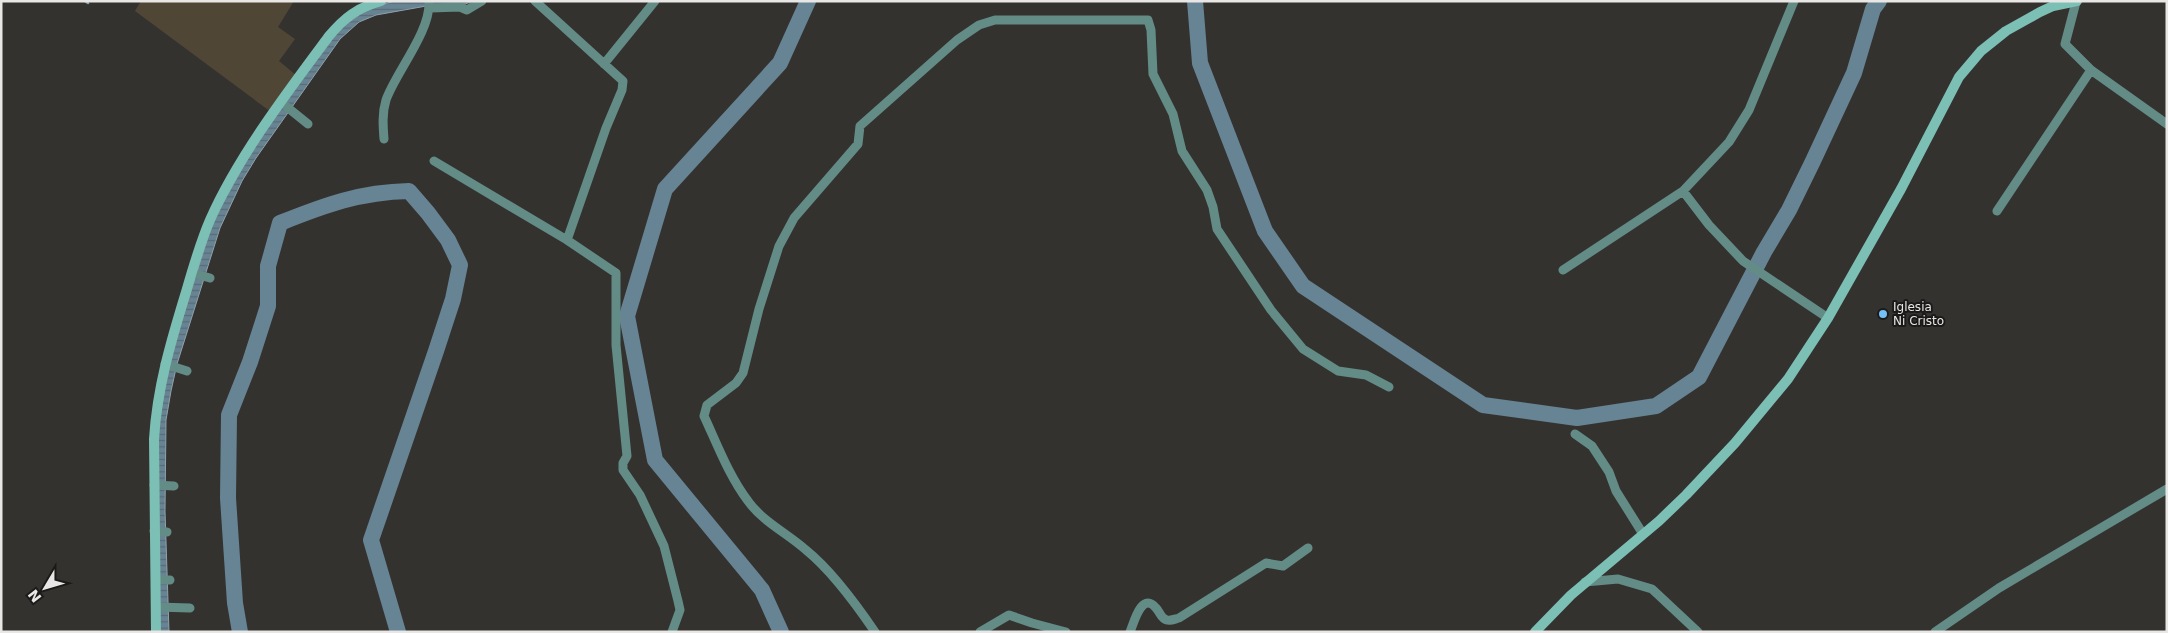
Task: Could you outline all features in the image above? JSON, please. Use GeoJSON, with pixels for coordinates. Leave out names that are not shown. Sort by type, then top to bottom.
{"type":"FeatureCollection","features":[{"type":"Feature","properties":{"kind":"street"},"geometry":{"type":"LineString","coordinates":[[156,632],[158,580],[155,415],[166,365],[210,220],[242,161],[337,27],[360,7],[381,1]]}},
{"type":"Feature","properties":{"kind":"street"},"geometry":{"type":"LineString","coordinates":[[384,139],[383,118],[386,100],[425,23],[429,4],[460,7],[467,10],[482,1]]}},
{"type":"Feature","properties":{"kind":"street"},"geometry":{"type":"LineString","coordinates":[[535,1],[559,25],[623,81],[622,90],[606,128],[567,240]]}},
{"type":"Feature","properties":{"kind":"street"},"geometry":{"type":"LineString","coordinates":[[604,64],[655,1]]}},
{"type":"Feature","properties":{"kind":"street"},"geometry":{"type":"LineString","coordinates":[[1563,270],[1683,192],[1729,142],[1749,110],[1794,1]]}},
{"type":"Feature","properties":{"kind":"street"},"geometry":{"type":"LineString","coordinates":[[1535,632],[1585,582],[1686,495],[1735,443],[1788,379],[1828,318],[1901,189],[1959,77],[1982,51],[2006,31],[2053,6],[2076,2],[2065,44],[2091,70],[2167,124]]}},
{"type":"Feature","properties":{"kind":"street"},"geometry":{"type":"LineString","coordinates":[[875,632],[853,600],[807,550],[780,531],[748,502],[738,486],[704,416],[704,411],[707,406],[736,383],[742,373],[759,309],[779,246],[794,218],[858,144],[860,126],[922,68],[979,25],[995,20],[1148,20],[1151,30],[1153,74],[1173,114],[1182,151],[1207,190],[1213,207],[1217,229],[1271,310],[1303,349],[1338,371],[1366,375],[1390,387]]}},
{"type":"Feature","properties":{"kind":"street"},"geometry":{"type":"LineString","coordinates":[[1997,211],[2091,70]]}},
{"type":"Feature","properties":{"kind":"street"},"geometry":{"type":"LineString","coordinates":[[283,103],[308,124]]}},
{"type":"Feature","properties":{"kind":"street"},"geometry":{"type":"LineString","coordinates":[[434,161],[567,240],[616,273],[616,345],[627,456],[623,463],[623,470],[640,495],[664,546],[680,610],[672,632]]}},
{"type":"Feature","properties":{"kind":"street"},"geometry":{"type":"LineString","coordinates":[[1683,192],[1709,225],[1743,261],[1828,318]]}},
{"type":"Feature","properties":{"kind":"street"},"geometry":{"type":"LineString","coordinates":[[194,273],[210,278]]}},
{"type":"Feature","properties":{"kind":"street"},"geometry":{"type":"LineString","coordinates":[[166,365],[182,369]]}},
{"type":"Feature","properties":{"kind":"street"},"geometry":{"type":"LineString","coordinates":[[1575,434],[1592,446],[1609,472],[1616,492],[1643,534]]}},
{"type":"Feature","properties":{"kind":"street"},"geometry":{"type":"LineString","coordinates":[[155,485],[174,486]]}},
{"type":"Feature","properties":{"kind":"street"},"geometry":{"type":"LineString","coordinates":[[1935,632],[1999,588],[2167,489]]}},
{"type":"Feature","properties":{"kind":"street"},"geometry":{"type":"LineString","coordinates":[[156,531],[167,532]]}},
{"type":"Feature","properties":{"kind":"street"},"geometry":{"type":"LineString","coordinates":[[1130,632],[1141,606],[1151,604],[1163,619],[1168,621],[1178,618],[1266,563],[1282,566],[1308,548]]}},
{"type":"Feature","properties":{"kind":"street"},"geometry":{"type":"LineString","coordinates":[[1585,582],[1618,579],[1652,589],[1698,632]]}},
{"type":"Feature","properties":{"kind":"street"},"geometry":{"type":"LineString","coordinates":[[158,580],[170,580]]}},
{"type":"Feature","properties":{"kind":"street"},"geometry":{"type":"LineString","coordinates":[[158,607],[190,608]]}},
{"type":"Feature","properties":{"kind":"street"},"geometry":{"type":"LineString","coordinates":[[980,632],[1009,615],[1066,632]]}},
{"type":"Feature","properties":{"kind":"shaded area"},"geometry":{"type":"Polygon","coordinates":[[[141,1],[294,1],[278,27],[295,39],[279,61],[297,76],[271,112],[135,11],[141,1]]]}},
{"type":"Feature","properties":{"kind":"water"},"geometry":{"type":"Polygon","coordinates":[[[395,1],[474,1],[465,4],[432,5],[376,15],[359,22],[340,39],[256,158],[242,181],[220,228],[177,364],[166,420],[165,511],[169,632],[159,632],[156,442],[169,361],[213,221],[254,147],[334,33],[369,8],[395,1]]]}},
{"type":"Feature","properties":{"kind":"waterway"},"geometry":{"type":"LineString","coordinates":[[781,632],[762,590],[655,460],[627,316],[665,189],[780,63],[808,1]]}},
{"type":"Feature","properties":{"kind":"waterway"},"geometry":{"type":"LineString","coordinates":[[1195,1],[1200,63],[1265,231],[1303,286],[1483,405],[1577,418],[1656,406],[1699,377],[1764,252],[1789,210],[1813,161],[1854,73],[1873,9],[1879,1]]}},
{"type":"Feature","properties":{"kind":"waterway"},"geometry":{"type":"LineString","coordinates":[[240,632],[235,603],[228,498],[229,415],[250,362],[268,306],[268,266],[280,223],[359,197],[409,191],[448,240],[460,265],[453,299],[371,540],[398,632]]}},
{"type":"Feature","properties":{"kind":"place","name":"Iglesia Ni Cristo"},"geometry":{"type":"Point","coordinates":[1883,314]}}]}
